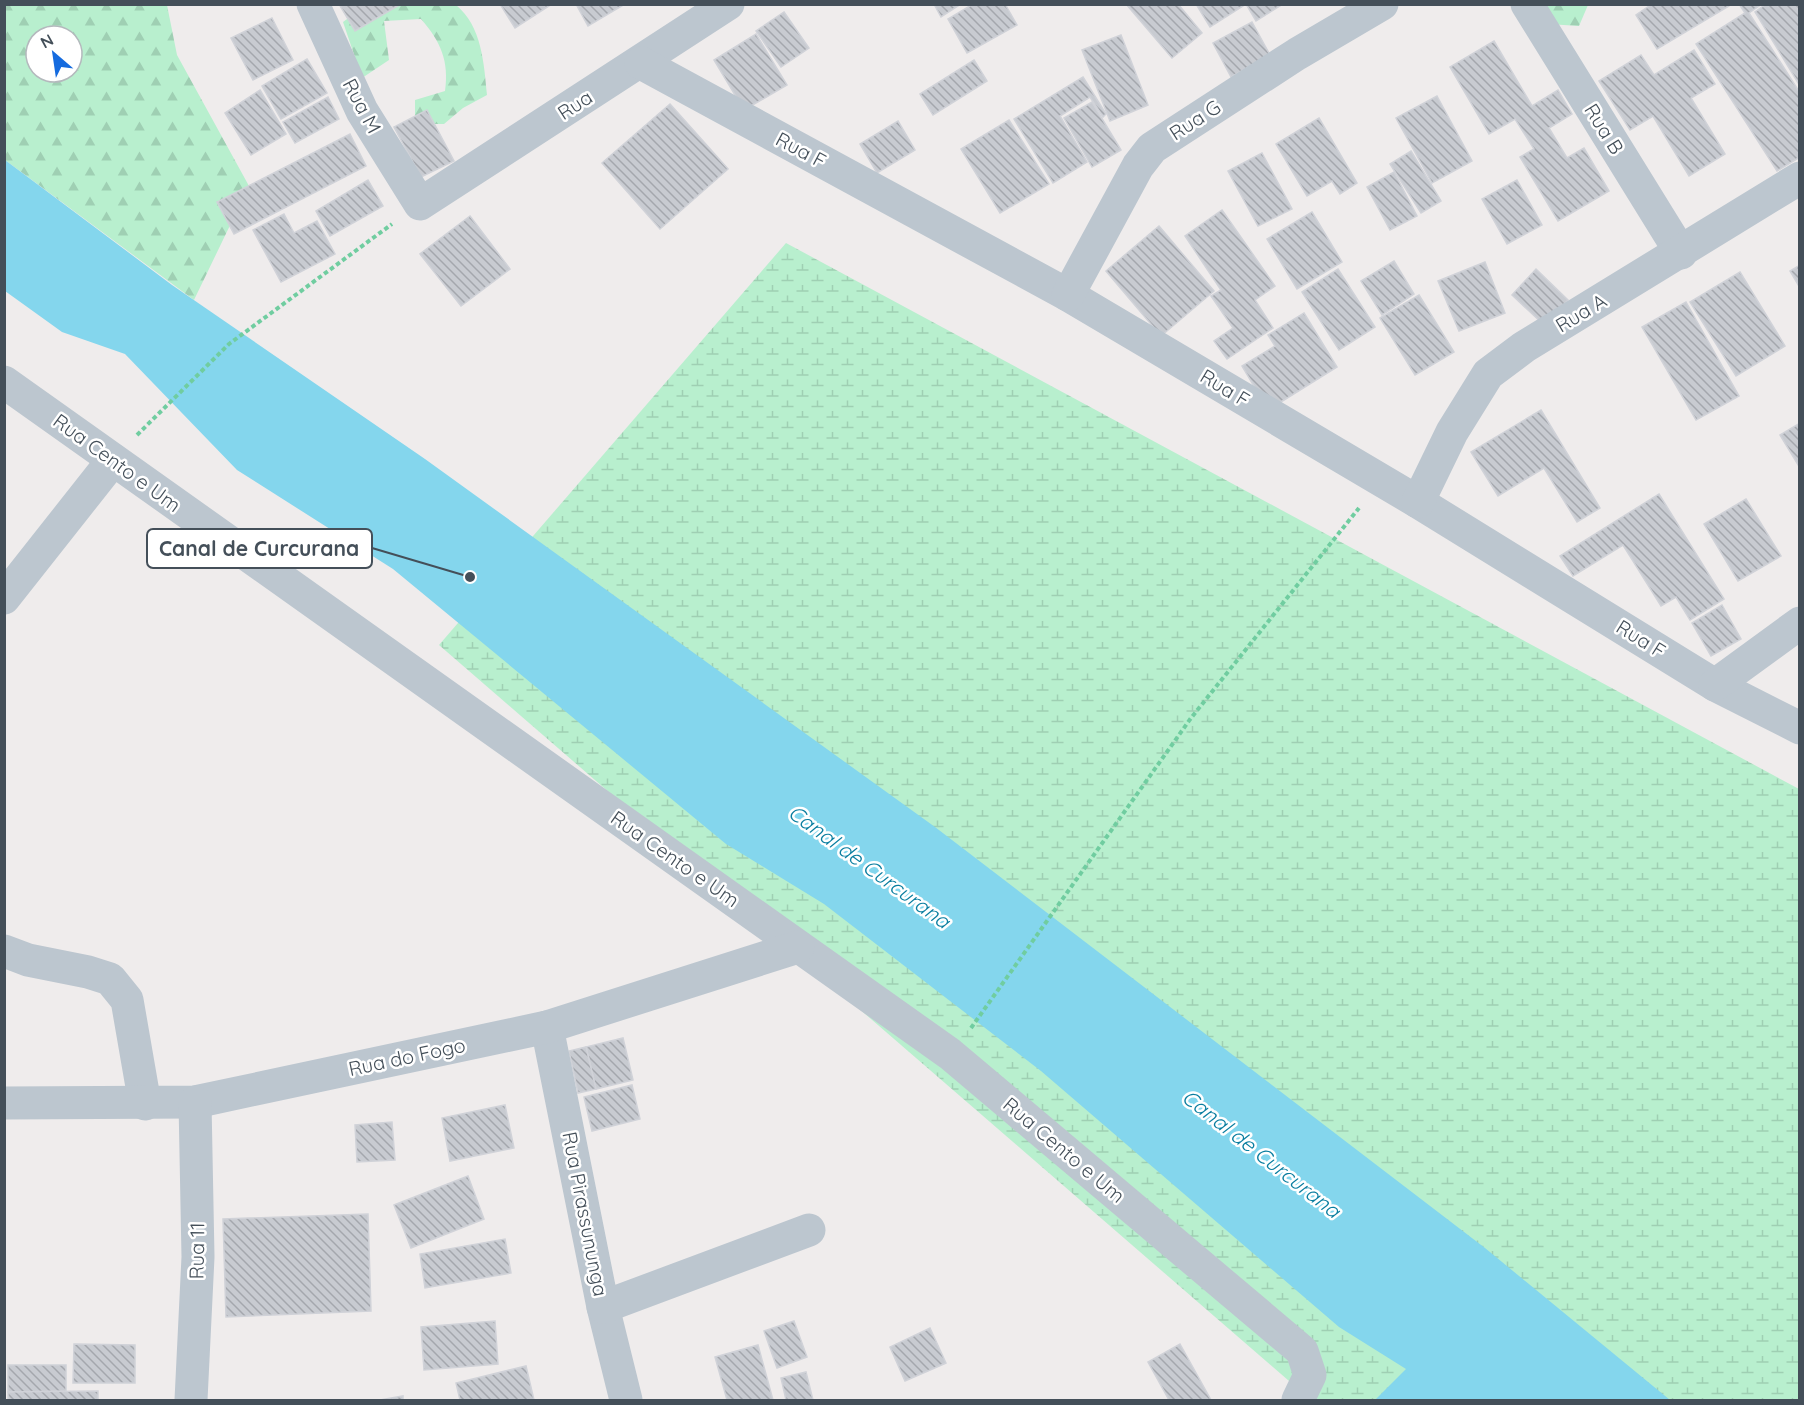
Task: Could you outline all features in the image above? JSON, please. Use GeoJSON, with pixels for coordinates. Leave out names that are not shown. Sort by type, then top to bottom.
{"type":"FeatureCollection","features":[{"type":"Feature","properties":{"kind":"street","name":"Rua M"},"geometry":{"type":"LineString","coordinates":[[313,4],[362,111],[420,204]]}},
{"type":"Feature","properties":{"kind":"street","name":"Rua"},"geometry":{"type":"LineString","coordinates":[[420,204],[641,63],[728,4]]}},
{"type":"Feature","properties":{"kind":"street","name":"Rua G"},"geometry":{"type":"LineString","coordinates":[[1068,295],[1138,166],[1152,148],[1297,54],[1382,4]]}},
{"type":"Feature","properties":{"kind":"street","name":"Rua B"},"geometry":{"type":"LineString","coordinates":[[1527,4],[1681,253]]}},
{"type":"Feature","properties":{"kind":"street","name":"Rua F"},"geometry":{"type":"LineString","coordinates":[[641,63],[1068,295],[1418,502],[1715,685],[1800,728]]}},
{"type":"Feature","properties":{"kind":"street","name":"Rua A"},"geometry":{"type":"LineString","coordinates":[[1418,502],[1452,432],[1488,374],[1524,347],[1681,253],[1800,178]]}},
{"type":"Feature","properties":{"kind":"street","name":"Rua Cento e Um"},"geometry":{"type":"LineString","coordinates":[[4,382],[959,1062],[1302,1351],[1304,1388]]}},
{"type":"Feature","properties":{"kind":"street"},"geometry":{"type":"LineString","coordinates":[[4,597],[113,460]]}},
{"type":"Feature","properties":{"kind":"street"},"geometry":{"type":"LineString","coordinates":[[1715,685],[1800,623]]}},
{"type":"Feature","properties":{"kind":"street","name":"Rua do Fogo"},"geometry":{"type":"LineString","coordinates":[[4,1103],[195,1102],[547,1027],[798,946]]}},
{"type":"Feature","properties":{"kind":"street"},"geometry":{"type":"LineString","coordinates":[[4,951],[28,960],[88,972],[110,979],[127,1000],[145,1104]]}},
{"type":"Feature","properties":{"kind":"street","name":"Rua Pirassununga"},"geometry":{"type":"LineString","coordinates":[[547,1027],[603,1307],[626,1401]]}},
{"type":"Feature","properties":{"kind":"street","name":"Rua 11"},"geometry":{"type":"LineString","coordinates":[[191,1401],[198,1257],[195,1102]]}},
{"type":"Feature","properties":{"kind":"street"},"geometry":{"type":"LineString","coordinates":[[603,1307],[809,1230]]}},
{"type":"Feature","properties":{"kind":"path"},"geometry":{"type":"LineString","coordinates":[[155,416],[221,351],[253,324],[420,204]]}},
{"type":"Feature","properties":{"kind":"path"},"geometry":{"type":"LineString","coordinates":[[971,1028],[1080,871],[1191,718],[1380,480]]}},
{"type":"Feature","properties":{"kind":"green space"},"geometry":{"type":"Polygon","coordinates":[[[4,5],[167,5],[177,55],[249,186],[194,300],[5,160],[4,5]]]}},
{"type":"Feature","properties":{"kind":"green space"},"geometry":{"type":"Polygon","coordinates":[[[366,5],[456,5],[471,24],[480,46],[487,95],[463,108],[444,124],[415,124],[415,100],[445,91],[446,70],[442,52],[434,36],[421,19],[384,21],[389,60],[362,78],[343,22],[366,5]]]}},
{"type":"Feature","properties":{"kind":"green space"},"geometry":{"type":"Polygon","coordinates":[[[1535,5],[1588,5],[1579,26],[1548,24],[1535,5]]]}},
{"type":"Feature","properties":{"kind":"green space"},"geometry":{"type":"Polygon","coordinates":[[[786,243],[1799,789],[1799,1400],[1311,1400],[439,645],[786,243]]]}},
{"type":"Feature","properties":{"kind":"water"},"geometry":{"type":"Polygon","coordinates":[[[5,160],[172,285],[425,459],[935,827],[1485,1248],[1670,1400],[1375,1400],[1406,1369],[1339,1327],[1041,1071],[824,904],[726,844],[393,569],[237,470],[125,354],[62,332],[5,291],[5,160]]]}},
{"type":"Feature","properties":{"kind":"building"},"geometry":{"type":"Polygon","coordinates":[[[339,4],[401,4],[355,31],[339,4]]]}},
{"type":"Feature","properties":{"kind":"building"},"geometry":{"type":"Polygon","coordinates":[[[500,4],[552,4],[515,28],[500,4]]]}},
{"type":"Feature","properties":{"kind":"building"},"geometry":{"type":"Polygon","coordinates":[[[576,4],[625,4],[588,26],[576,4]]]}},
{"type":"Feature","properties":{"kind":"building"},"geometry":{"type":"Polygon","coordinates":[[[934,4],[961,4],[941,17],[934,4]]]}},
{"type":"Feature","properties":{"kind":"building"},"geometry":{"type":"Polygon","coordinates":[[[973,4],[1005,4],[1017,25],[967,53],[948,19],[973,4]]]}},
{"type":"Feature","properties":{"kind":"building"},"geometry":{"type":"Polygon","coordinates":[[[1126,4],[1178,4],[1202,33],[1172,58],[1126,4]]]}},
{"type":"Feature","properties":{"kind":"building"},"geometry":{"type":"Polygon","coordinates":[[[1196,4],[1242,4],[1243,6],[1210,27],[1196,4]]]}},
{"type":"Feature","properties":{"kind":"building"},"geometry":{"type":"Polygon","coordinates":[[[1246,4],[1283,4],[1256,21],[1246,4]]]}},
{"type":"Feature","properties":{"kind":"building"},"geometry":{"type":"Polygon","coordinates":[[[1652,4],[1728,4],[1729,6],[1657,49],[1636,15],[1652,4]]]}},
{"type":"Feature","properties":{"kind":"building"},"geometry":{"type":"Polygon","coordinates":[[[1739,4],[1762,4],[1749,13],[1800,93],[1800,157],[1777,171],[1696,44],[1745,13],[1739,4]]]}},
{"type":"Feature","properties":{"kind":"building"},"geometry":{"type":"Polygon","coordinates":[[[1766,4],[1800,4],[1800,86],[1755,12],[1766,4]]]}},
{"type":"Feature","properties":{"kind":"building"},"geometry":{"type":"Polygon","coordinates":[[[784,12],[809,48],[781,67],[756,31],[784,12]]]}},
{"type":"Feature","properties":{"kind":"building"},"geometry":{"type":"Polygon","coordinates":[[[272,18],[293,60],[253,80],[231,38],[272,18]]]}},
{"type":"Feature","properties":{"kind":"building"},"geometry":{"type":"Polygon","coordinates":[[[1252,22],[1270,55],[1231,77],[1213,43],[1252,22]]]}},
{"type":"Feature","properties":{"kind":"building"},"geometry":{"type":"Polygon","coordinates":[[[756,34],[787,85],[744,110],[714,60],[756,34]]]}},
{"type":"Feature","properties":{"kind":"building"},"geometry":{"type":"Polygon","coordinates":[[[1121,35],[1148,105],[1110,121],[1082,50],[1121,35]]]}},
{"type":"Feature","properties":{"kind":"building"},"geometry":{"type":"Polygon","coordinates":[[[1494,41],[1532,106],[1558,90],[1572,114],[1549,128],[1567,158],[1584,148],[1609,191],[1558,221],[1520,157],[1534,149],[1515,119],[1489,134],[1450,67],[1494,41]]]}},
{"type":"Feature","properties":{"kind":"building"},"geometry":{"type":"Polygon","coordinates":[[[1694,50],[1715,84],[1691,98],[1725,154],[1689,176],[1653,116],[1630,130],[1599,81],[1641,55],[1654,75],[1694,50]]]}},
{"type":"Feature","properties":{"kind":"building"},"geometry":{"type":"Polygon","coordinates":[[[307,59],[327,93],[281,119],[262,86],[307,59]]]}},
{"type":"Feature","properties":{"kind":"building"},"geometry":{"type":"Polygon","coordinates":[[[974,60],[987,81],[933,115],[920,94],[974,60]]]}},
{"type":"Feature","properties":{"kind":"building"},"geometry":{"type":"Polygon","coordinates":[[[1083,77],[1106,114],[1103,117],[1090,97],[1060,116],[1087,162],[1053,183],[1014,119],[1083,77]]]}},
{"type":"Feature","properties":{"kind":"building"},"geometry":{"type":"Polygon","coordinates":[[[260,90],[286,134],[251,155],[225,113],[260,90]]]}},
{"type":"Feature","properties":{"kind":"building"},"geometry":{"type":"Polygon","coordinates":[[[1437,96],[1472,161],[1432,183],[1396,118],[1437,96]]]}},
{"type":"Feature","properties":{"kind":"building"},"geometry":{"type":"Polygon","coordinates":[[[328,97],[339,119],[295,143],[283,122],[328,97]]]}},
{"type":"Feature","properties":{"kind":"building"},"geometry":{"type":"Polygon","coordinates":[[[1092,102],[1121,150],[1092,167],[1064,118],[1092,102]]]}},
{"type":"Feature","properties":{"kind":"building"},"geometry":{"type":"Polygon","coordinates":[[[670,104],[728,169],[660,229],[602,163],[670,104]]]}},
{"type":"Feature","properties":{"kind":"building"},"geometry":{"type":"Polygon","coordinates":[[[427,110],[454,161],[421,177],[394,127],[427,110]]]}},
{"type":"Feature","properties":{"kind":"building"},"geometry":{"type":"Polygon","coordinates":[[[1319,118],[1357,183],[1340,194],[1332,181],[1307,196],[1276,144],[1319,118]]]}},
{"type":"Feature","properties":{"kind":"building"},"geometry":{"type":"Polygon","coordinates":[[[1009,120],[1049,184],[1000,213],[961,149],[1009,120]]]}},
{"type":"Feature","properties":{"kind":"building"},"geometry":{"type":"Polygon","coordinates":[[[898,121],[915,150],[877,173],[860,144],[898,121]]]}},
{"type":"Feature","properties":{"kind":"building"},"geometry":{"type":"Polygon","coordinates":[[[350,134],[366,166],[234,234],[217,202],[350,134]]]}},
{"type":"Feature","properties":{"kind":"building"},"geometry":{"type":"Polygon","coordinates":[[[1411,151],[1441,201],[1421,213],[1390,164],[1411,151]]]}},
{"type":"Feature","properties":{"kind":"building"},"geometry":{"type":"Polygon","coordinates":[[[1262,153],[1292,209],[1258,226],[1228,171],[1262,153]]]}},
{"type":"Feature","properties":{"kind":"building"},"geometry":{"type":"Polygon","coordinates":[[[1394,172],[1417,216],[1390,230],[1367,187],[1394,172]]]}},
{"type":"Feature","properties":{"kind":"building"},"geometry":{"type":"Polygon","coordinates":[[[368,180],[383,206],[330,236],[316,211],[368,180]]]}},
{"type":"Feature","properties":{"kind":"building"},"geometry":{"type":"Polygon","coordinates":[[[1517,180],[1542,225],[1507,244],[1482,199],[1517,180]]]}},
{"type":"Feature","properties":{"kind":"building"},"geometry":{"type":"Polygon","coordinates":[[[1222,210],[1275,286],[1255,300],[1273,328],[1227,359],[1214,341],[1233,328],[1211,296],[1221,290],[1185,236],[1222,210]]]}},
{"type":"Feature","properties":{"kind":"building"},"geometry":{"type":"Polygon","coordinates":[[[1312,212],[1342,262],[1297,289],[1267,239],[1312,212]]]}},
{"type":"Feature","properties":{"kind":"building"},"geometry":{"type":"Polygon","coordinates":[[[284,214],[294,233],[317,221],[335,254],[281,282],[253,230],[284,214]]]}},
{"type":"Feature","properties":{"kind":"building"},"geometry":{"type":"Polygon","coordinates":[[[470,216],[510,269],[461,306],[420,254],[470,216]]]}},
{"type":"Feature","properties":{"kind":"building"},"geometry":{"type":"Polygon","coordinates":[[[1159,226],[1214,291],[1161,336],[1106,271],[1159,226]]]}},
{"type":"Feature","properties":{"kind":"building"},"geometry":{"type":"Polygon","coordinates":[[[1394,261],[1414,294],[1382,315],[1361,281],[1394,261]]]}},
{"type":"Feature","properties":{"kind":"building"},"geometry":{"type":"Polygon","coordinates":[[[1485,262],[1505,313],[1459,331],[1438,281],[1485,262]]]}},
{"type":"Feature","properties":{"kind":"building"},"geometry":{"type":"Polygon","coordinates":[[[1800,265],[1800,288],[1790,271],[1800,265]]]}},
{"type":"Feature","properties":{"kind":"building"},"geometry":{"type":"Polygon","coordinates":[[[1338,269],[1375,327],[1339,350],[1302,292],[1338,269]]]}},
{"type":"Feature","properties":{"kind":"building"},"geometry":{"type":"Polygon","coordinates":[[[1536,269],[1568,300],[1544,325],[1512,295],[1536,269]]]}},
{"type":"Feature","properties":{"kind":"building"},"geometry":{"type":"Polygon","coordinates":[[[1740,272],[1785,346],[1736,376],[1690,302],[1740,272]]]}},
{"type":"Feature","properties":{"kind":"building"},"geometry":{"type":"Polygon","coordinates":[[[1419,295],[1454,352],[1415,375],[1380,318],[1419,295]]]}},
{"type":"Feature","properties":{"kind":"building"},"geometry":{"type":"Polygon","coordinates":[[[1686,302],[1739,396],[1696,420],[1642,327],[1686,302]]]}},
{"type":"Feature","properties":{"kind":"building"},"geometry":{"type":"Polygon","coordinates":[[[1304,313],[1337,367],[1268,410],[1242,366],[1275,346],[1268,335],[1304,313]]]}},
{"type":"Feature","properties":{"kind":"building"},"geometry":{"type":"Polygon","coordinates":[[[1541,410],[1600,508],[1577,522],[1544,468],[1498,496],[1471,452],[1541,410]]]}},
{"type":"Feature","properties":{"kind":"building"},"geometry":{"type":"Polygon","coordinates":[[[1800,423],[1800,468],[1780,435],[1800,423]]]}},
{"type":"Feature","properties":{"kind":"building"},"geometry":{"type":"Polygon","coordinates":[[[1659,494],[1724,599],[1690,620],[1676,597],[1661,606],[1623,545],[1573,576],[1560,556],[1659,494]]]}},
{"type":"Feature","properties":{"kind":"building"},"geometry":{"type":"Polygon","coordinates":[[[1746,499],[1781,556],[1738,581],[1704,524],[1746,499]]]}},
{"type":"Feature","properties":{"kind":"building"},"geometry":{"type":"Polygon","coordinates":[[[1722,605],[1741,639],[1711,656],[1692,623],[1722,605]]]}},
{"type":"Feature","properties":{"kind":"building"},"geometry":{"type":"Polygon","coordinates":[[[623,1038],[633,1080],[596,1089],[586,1047],[623,1038]]]}},
{"type":"Feature","properties":{"kind":"building"},"geometry":{"type":"Polygon","coordinates":[[[586,1047],[596,1089],[578,1093],[569,1051],[586,1047]]]}},
{"type":"Feature","properties":{"kind":"building"},"geometry":{"type":"Polygon","coordinates":[[[632,1085],[640,1119],[592,1131],[584,1097],[632,1085]]]}},
{"type":"Feature","properties":{"kind":"building"},"geometry":{"type":"Polygon","coordinates":[[[505,1105],[514,1148],[450,1161],[442,1118],[505,1105]]]}},
{"type":"Feature","properties":{"kind":"building"},"geometry":{"type":"Polygon","coordinates":[[[392,1122],[395,1160],[357,1162],[355,1125],[392,1122]]]}},
{"type":"Feature","properties":{"kind":"building"},"geometry":{"type":"Polygon","coordinates":[[[468,1176],[484,1219],[411,1248],[394,1205],[468,1176]]]}},
{"type":"Feature","properties":{"kind":"building"},"geometry":{"type":"Polygon","coordinates":[[[368,1214],[371,1311],[226,1317],[223,1219],[368,1214]]]}},
{"type":"Feature","properties":{"kind":"building"},"geometry":{"type":"Polygon","coordinates":[[[505,1239],[511,1273],[425,1288],[420,1254],[505,1239]]]}},
{"type":"Feature","properties":{"kind":"building"},"geometry":{"type":"Polygon","coordinates":[[[495,1321],[498,1364],[424,1370],[421,1327],[495,1321]]]}},
{"type":"Feature","properties":{"kind":"building"},"geometry":{"type":"Polygon","coordinates":[[[794,1321],[807,1357],[777,1368],[764,1331],[794,1321]]]}},
{"type":"Feature","properties":{"kind":"building"},"geometry":{"type":"Polygon","coordinates":[[[930,1328],[946,1363],[905,1381],[890,1347],[930,1328]]]}},
{"type":"Feature","properties":{"kind":"building"},"geometry":{"type":"Polygon","coordinates":[[[74,1344],[135,1345],[135,1383],[73,1383],[74,1344]]]}},
{"type":"Feature","properties":{"kind":"building"},"geometry":{"type":"Polygon","coordinates":[[[1180,1344],[1211,1400],[1169,1400],[1148,1362],[1180,1344]]]}},
{"type":"Feature","properties":{"kind":"building"},"geometry":{"type":"Polygon","coordinates":[[[758,1345],[773,1400],[727,1400],[715,1357],[758,1345]]]}},
{"type":"Feature","properties":{"kind":"building"},"geometry":{"type":"Polygon","coordinates":[[[8,1365],[66,1365],[66,1391],[8,1392],[8,1365]]]}},
{"type":"Feature","properties":{"kind":"building"},"geometry":{"type":"Polygon","coordinates":[[[526,1366],[534,1400],[460,1400],[456,1383],[526,1366]]]}},
{"type":"Feature","properties":{"kind":"building"},"geometry":{"type":"Polygon","coordinates":[[[806,1372],[813,1400],[786,1400],[781,1378],[806,1372]]]}},
{"type":"Feature","properties":{"kind":"building"},"geometry":{"type":"Polygon","coordinates":[[[98,1391],[98,1400],[8,1400],[8,1392],[98,1391]]]}},
{"type":"Feature","properties":{"kind":"building"},"geometry":{"type":"Polygon","coordinates":[[[403,1396],[403,1400],[380,1400],[403,1396]]]}},
{"type":"Feature","properties":{"kind":"place","name":"Canal de Curcurana"},"geometry":{"type":"Point","coordinates":[470,577]}}]}
